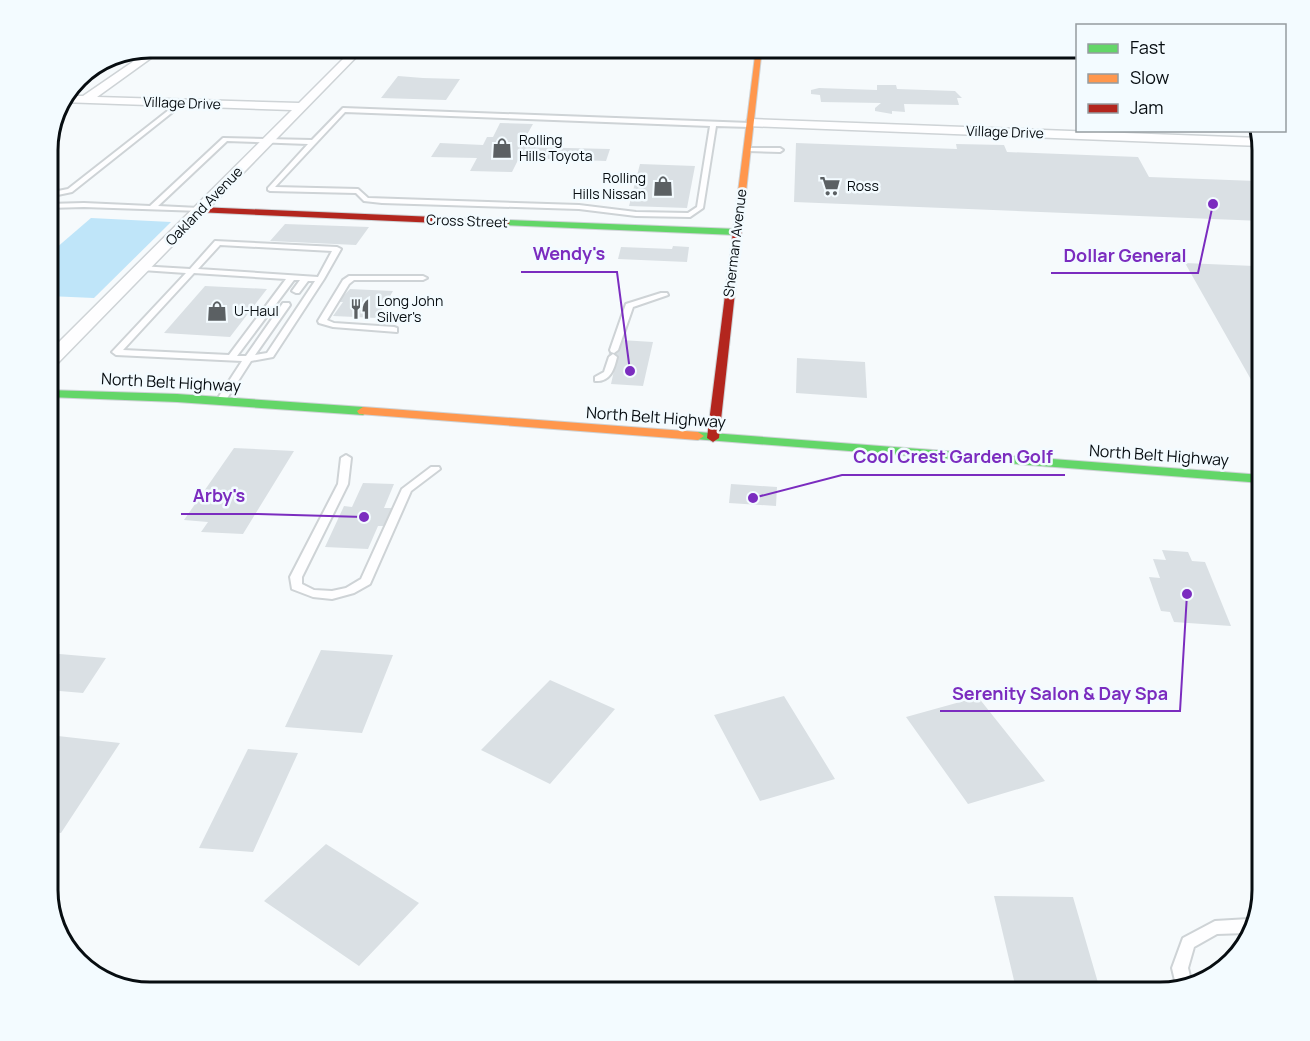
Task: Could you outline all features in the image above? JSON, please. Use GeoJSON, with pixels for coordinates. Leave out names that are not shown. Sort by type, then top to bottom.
{"type":"FeatureCollection","features":[{"type":"Feature","properties":{"kind":"street","name":"Oakland Avenue"},"geometry":{"type":"LineString","coordinates":[[59,352],[350,58]]}},
{"type":"Feature","properties":{"kind":"street","name":"Sherman Avenue"},"geometry":{"type":"LineString","coordinates":[[712,438],[758,58]]}},
{"type":"Feature","properties":{"kind":"street"},"geometry":{"type":"LineString","coordinates":[[85,100],[145,59]]}},
{"type":"Feature","properties":{"kind":"street","name":"Village Drive"},"geometry":{"type":"LineString","coordinates":[[74,100],[300,107]]}},
{"type":"Feature","properties":{"kind":"street","name":"Village Drive"},"geometry":{"type":"LineString","coordinates":[[750,124],[1251,142]]}},
{"type":"Feature","properties":{"kind":"street","name":"Cross Street"},"geometry":{"type":"LineString","coordinates":[[199,210],[736,232]]}},
{"type":"Feature","properties":{"kind":"street","name":"North Belt Highway"},"geometry":{"type":"LineString","coordinates":[[59,394],[221,401],[1252,479]]}},
{"type":"Feature","properties":{"kind":"lane"},"geometry":{"type":"LineString","coordinates":[[59,193],[70,191],[181,103]]}},
{"type":"Feature","properties":{"kind":"lane"},"geometry":{"type":"LineString","coordinates":[[713,124],[700,208],[690,215],[636,214],[579,207],[366,200],[358,192],[270,189],[343,110],[750,124]]}},
{"type":"Feature","properties":{"kind":"lane"},"geometry":{"type":"LineString","coordinates":[[152,208],[225,139],[314,142]]}},
{"type":"Feature","properties":{"kind":"lane"},"geometry":{"type":"LineString","coordinates":[[748,148],[780,150]]}},
{"type":"Feature","properties":{"kind":"lane"},"geometry":{"type":"LineString","coordinates":[[353,217],[366,200]]}},
{"type":"Feature","properties":{"kind":"lane"},"geometry":{"type":"LineString","coordinates":[[59,206],[199,210]]}},
{"type":"Feature","properties":{"kind":"lane"},"geometry":{"type":"LineString","coordinates":[[218,243],[337,249],[270,355],[248,359],[116,352],[189,272],[218,243]]}},
{"type":"Feature","properties":{"kind":"lane"},"geometry":{"type":"LineString","coordinates":[[142,268],[320,279]]}},
{"type":"Feature","properties":{"kind":"lane"},"geometry":{"type":"LineString","coordinates":[[231,358],[292,277]]}},
{"type":"Feature","properties":{"kind":"lane"},"geometry":{"type":"LineString","coordinates":[[296,291],[306,278]]}},
{"type":"Feature","properties":{"kind":"lane"},"geometry":{"type":"LineString","coordinates":[[394,330],[333,325],[322,321],[346,282],[352,278],[423,278]]}},
{"type":"Feature","properties":{"kind":"lane"},"geometry":{"type":"LineString","coordinates":[[598,379],[606,377],[609,372],[629,306],[664,295]]}},
{"type":"Feature","properties":{"kind":"lane"},"geometry":{"type":"LineString","coordinates":[[221,401],[286,305]]}},
{"type":"Feature","properties":{"kind":"lane"},"geometry":{"type":"LineString","coordinates":[[346,458],[343,484],[297,577],[296,586],[305,593],[341,595],[356,591],[366,581],[407,489],[435,469]]}},
{"type":"Feature","properties":{"kind":"lane"},"geometry":{"type":"LineString","coordinates":[[1182,979],[1180,968],[1188,942],[1215,928],[1244,926]]}},
{"type":"Feature","properties":{"kind":"shaded area"},"geometry":{"type":"Polygon","coordinates":[[[91,218],[171,222],[94,298],[59,296],[59,246],[91,218]]]}},
{"type":"Feature","properties":{"kind":"building"},"geometry":{"type":"Polygon","coordinates":[[[398,76],[460,79],[446,100],[381,98],[398,76]]]}},
{"type":"Feature","properties":{"kind":"building"},"geometry":{"type":"Polygon","coordinates":[[[877,85],[896,85],[897,89],[955,91],[962,98],[957,98],[959,105],[904,104],[905,112],[892,111],[892,114],[875,111],[881,103],[821,102],[820,95],[811,94],[811,90],[819,88],[877,90],[877,85]]]}},
{"type":"Feature","properties":{"kind":"building","name":"Rolling Hills Toyota"},"geometry":{"type":"Polygon","coordinates":[[[500,123],[533,124],[525,138],[530,138],[526,147],[610,149],[606,161],[519,158],[512,172],[470,171],[477,158],[431,157],[440,143],[483,145],[487,137],[493,137],[500,123]]]}},
{"type":"Feature","properties":{"kind":"building"},"geometry":{"type":"Polygon","coordinates":[[[796,143],[957,149],[956,144],[1004,145],[1007,152],[1138,157],[1149,177],[1252,181],[1252,221],[794,202],[796,143]]]}},
{"type":"Feature","properties":{"kind":"building","name":"Rolling Hills Nissan"},"geometry":{"type":"Polygon","coordinates":[[[640,164],[695,166],[687,208],[629,206],[640,164]]]}},
{"type":"Feature","properties":{"kind":"building"},"geometry":{"type":"Polygon","coordinates":[[[285,224],[369,227],[356,245],[270,241],[285,224]]]}},
{"type":"Feature","properties":{"kind":"building"},"geometry":{"type":"Polygon","coordinates":[[[673,246],[689,247],[687,262],[618,259],[621,247],[672,249],[673,246]]]}},
{"type":"Feature","properties":{"kind":"building"},"geometry":{"type":"Polygon","coordinates":[[[1185,263],[1252,266],[1252,381],[1185,263]]]}},
{"type":"Feature","properties":{"kind":"building","name":"U-Haul"},"geometry":{"type":"Polygon","coordinates":[[[205,286],[267,289],[230,337],[164,333],[205,286]]]}},
{"type":"Feature","properties":{"kind":"building","name":"Long John Silver's"},"geometry":{"type":"Polygon","coordinates":[[[350,289],[393,291],[377,318],[333,316],[343,302],[337,302],[350,289]]]}},
{"type":"Feature","properties":{"kind":"building"},"geometry":{"type":"Polygon","coordinates":[[[621,340],[653,342],[643,386],[611,384],[617,357],[608,357],[610,349],[618,350],[621,340]]]}},
{"type":"Feature","properties":{"kind":"building"},"geometry":{"type":"Polygon","coordinates":[[[797,358],[865,362],[867,398],[796,393],[797,358]]]}},
{"type":"Feature","properties":{"kind":"building"},"geometry":{"type":"Polygon","coordinates":[[[234,448],[294,451],[243,534],[201,532],[208,522],[184,520],[234,448]]]}},
{"type":"Feature","properties":{"kind":"building"},"geometry":{"type":"Polygon","coordinates":[[[363,483],[394,484],[384,508],[392,508],[385,526],[378,526],[368,549],[325,547],[344,506],[352,507],[363,483]]]}},
{"type":"Feature","properties":{"kind":"building"},"geometry":{"type":"Polygon","coordinates":[[[731,484],[777,487],[776,506],[729,503],[731,484]]]}},
{"type":"Feature","properties":{"kind":"building"},"geometry":{"type":"Polygon","coordinates":[[[1162,550],[1188,552],[1192,561],[1205,562],[1231,626],[1174,622],[1170,612],[1161,611],[1149,577],[1160,578],[1153,559],[1166,560],[1162,550]]]}},
{"type":"Feature","properties":{"kind":"building"},"geometry":{"type":"Polygon","coordinates":[[[321,650],[393,655],[362,733],[285,727],[321,650]]]}},
{"type":"Feature","properties":{"kind":"building"},"geometry":{"type":"Polygon","coordinates":[[[59,654],[106,658],[83,693],[59,691],[59,654]]]}},
{"type":"Feature","properties":{"kind":"building"},"geometry":{"type":"Polygon","coordinates":[[[550,680],[615,709],[550,784],[481,750],[550,680]]]}},
{"type":"Feature","properties":{"kind":"building"},"geometry":{"type":"Polygon","coordinates":[[[784,696],[835,779],[760,801],[714,715],[784,696]]]}},
{"type":"Feature","properties":{"kind":"building"},"geometry":{"type":"Polygon","coordinates":[[[978,697],[1045,781],[968,804],[906,717],[978,697]]]}},
{"type":"Feature","properties":{"kind":"building"},"geometry":{"type":"Polygon","coordinates":[[[59,736],[120,743],[61,833],[59,833],[59,736]]]}},
{"type":"Feature","properties":{"kind":"building"},"geometry":{"type":"Polygon","coordinates":[[[248,749],[298,753],[253,852],[199,848],[248,749]]]}},
{"type":"Feature","properties":{"kind":"building"},"geometry":{"type":"Polygon","coordinates":[[[326,844],[419,903],[359,966],[264,901],[326,844]]]}},
{"type":"Feature","properties":{"kind":"building"},"geometry":{"type":"Polygon","coordinates":[[[994,896],[1073,897],[1098,982],[1014,982],[994,896]]]}},
{"type":"Feature","properties":{"kind":"traffic: fast"},"geometry":{"type":"LineString","coordinates":[[505,223],[736,232]]}},
{"type":"Feature","properties":{"kind":"traffic: fast"},"geometry":{"type":"LineString","coordinates":[[59,393],[177,398],[363,411]]}},
{"type":"Feature","properties":{"kind":"traffic: fast"},"geometry":{"type":"LineString","coordinates":[[698,436],[1252,478]]}},
{"type":"Feature","properties":{"kind":"traffic: slow"},"geometry":{"type":"LineString","coordinates":[[742,192],[758,58]]}},
{"type":"Feature","properties":{"kind":"traffic: slow"},"geometry":{"type":"LineString","coordinates":[[363,411],[698,436]]}},
{"type":"Feature","properties":{"kind":"traffic: jam"},"geometry":{"type":"LineString","coordinates":[[713,438],[742,192]]}},
{"type":"Feature","properties":{"kind":"traffic: jam"},"geometry":{"type":"LineString","coordinates":[[199,210],[505,223]]}},
{"type":"Feature","properties":{"kind":"place","name":"Rolling Hills Toyota"},"geometry":{"type":"Point","coordinates":[502,148]}},
{"type":"Feature","properties":{"kind":"place","name":"Rolling Hills Nissan"},"geometry":{"type":"Point","coordinates":[663,186]}},
{"type":"Feature","properties":{"kind":"place","name":"Ross"},"geometry":{"type":"Point","coordinates":[830,186]}},
{"type":"Feature","properties":{"kind":"place","name":"Dollar General"},"geometry":{"type":"Point","coordinates":[1213,204]}},
{"type":"Feature","properties":{"kind":"place","name":"Long John Silver's"},"geometry":{"type":"Point","coordinates":[360,309]}},
{"type":"Feature","properties":{"kind":"place","name":"U-Haul"},"geometry":{"type":"Point","coordinates":[217,311]}},
{"type":"Feature","properties":{"kind":"place","name":"Wendy's"},"geometry":{"type":"Point","coordinates":[630,371]}},
{"type":"Feature","properties":{"kind":"place","name":"Cool Crest Garden Golf"},"geometry":{"type":"Point","coordinates":[753,498]}},
{"type":"Feature","properties":{"kind":"place","name":"Arby's"},"geometry":{"type":"Point","coordinates":[364,517]}},
{"type":"Feature","properties":{"kind":"place","name":"Serenity Salon & Day Spa"},"geometry":{"type":"Point","coordinates":[1187,594]}}]}
